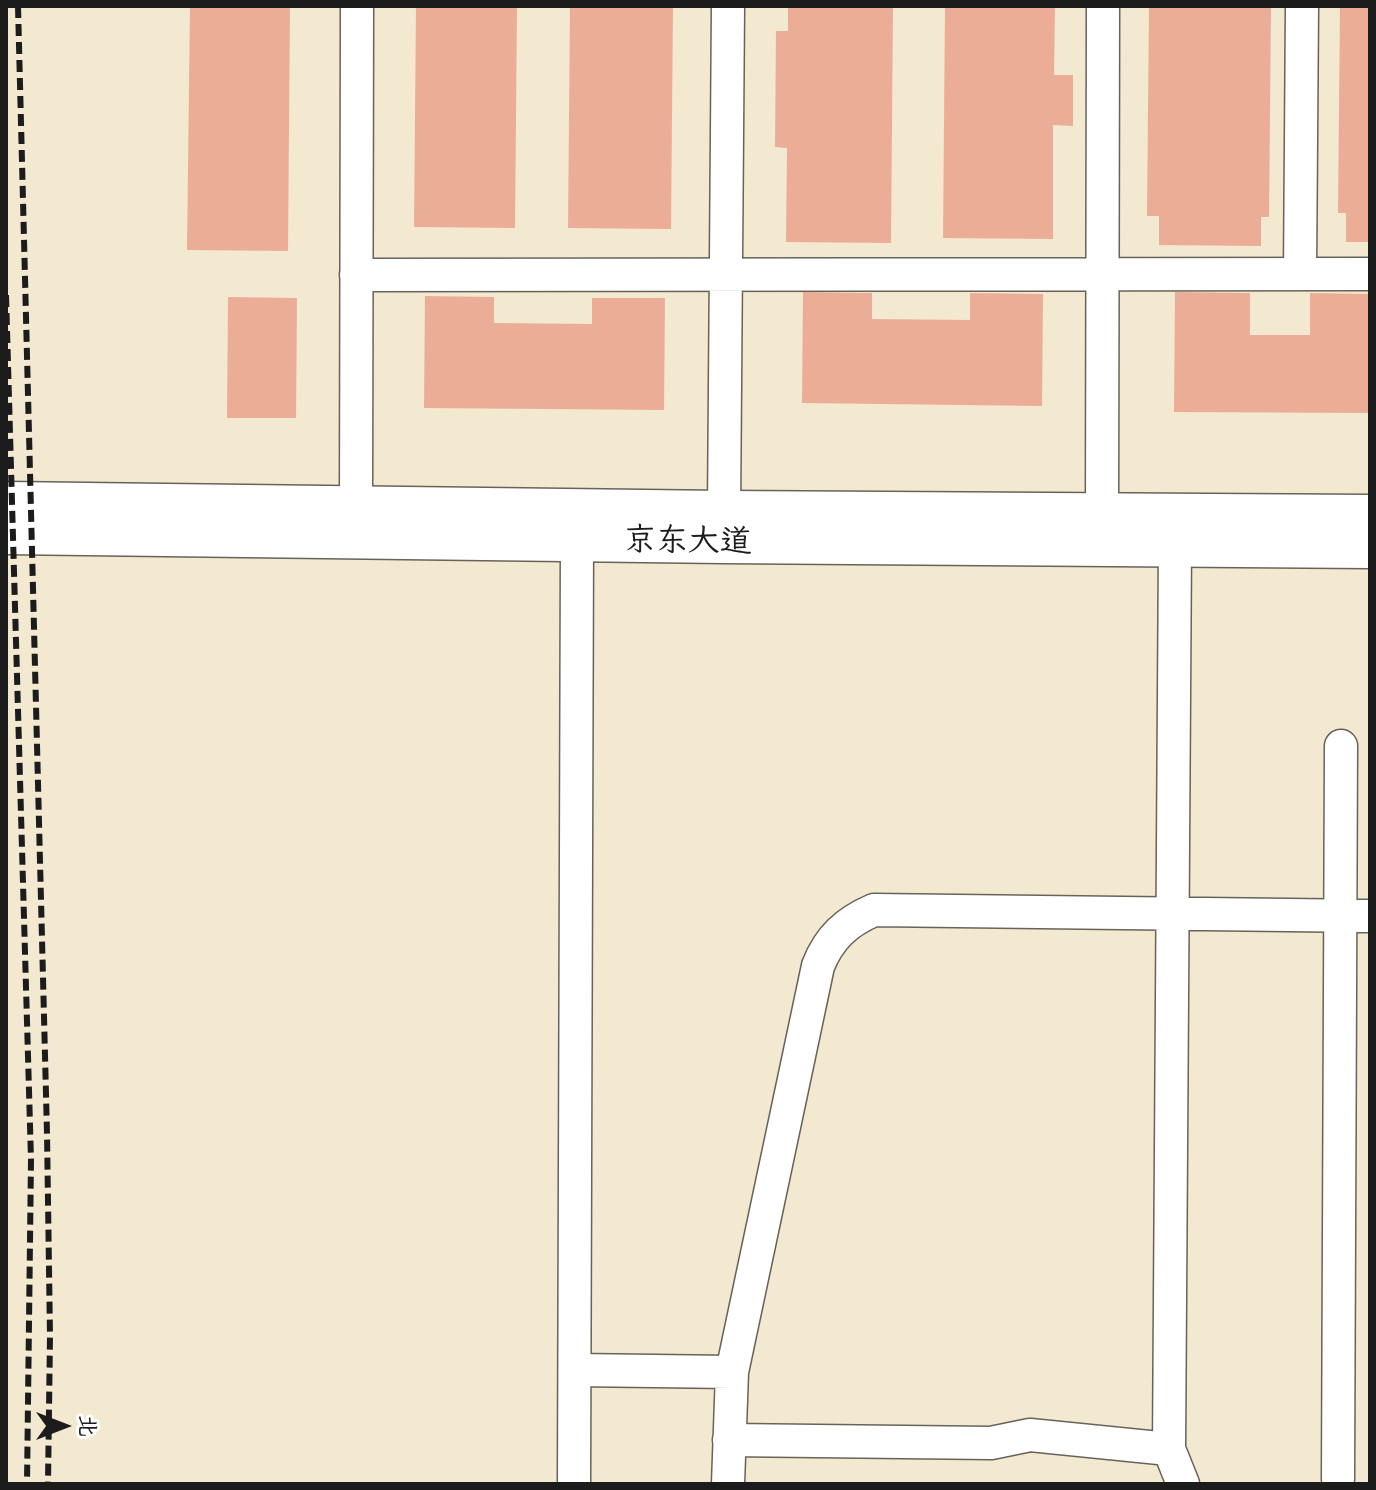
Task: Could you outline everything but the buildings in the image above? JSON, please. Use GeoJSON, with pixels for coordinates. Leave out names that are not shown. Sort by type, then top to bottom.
{"type":"FeatureCollection","features":[{"type":"Feature","properties":{"kind":"main road","name":"京东大道"},"geometry":{"type":"LineString","coordinates":[[6,503],[1370,516]]}},
{"type":"Feature","properties":{"kind":"main road","name":"京东大道"},"geometry":{"type":"LineString","coordinates":[[6,533],[1370,547]]}},
{"type":"Feature","properties":{"kind":"street"},"geometry":{"type":"LineString","coordinates":[[356,507],[357,6]]}},
{"type":"Feature","properties":{"kind":"street"},"geometry":{"type":"LineString","coordinates":[[724,512],[728,6]]}},
{"type":"Feature","properties":{"kind":"street"},"geometry":{"type":"LineString","coordinates":[[1102,515],[1103,6]]}},
{"type":"Feature","properties":{"kind":"street"},"geometry":{"type":"LineString","coordinates":[[1300,274],[1302,6]]}},
{"type":"Feature","properties":{"kind":"street"},"geometry":{"type":"LineString","coordinates":[[356,275],[1370,274]]}},
{"type":"Feature","properties":{"kind":"street"},"geometry":{"type":"LineString","coordinates":[[574,1484],[577,540]]}},
{"type":"Feature","properties":{"kind":"street"},"geometry":{"type":"LineString","coordinates":[[1175,545],[1169,1449],[1183,1484]]}},
{"type":"Feature","properties":{"kind":"street"},"geometry":{"type":"LineString","coordinates":[[1338,1479],[1355,916],[1341,746]]}},
{"type":"Feature","properties":{"kind":"street"},"geometry":{"type":"LineString","coordinates":[[728,1484],[732,1372],[818,966],[832,939],[858,917],[874,910],[1355,916]]}},
{"type":"Feature","properties":{"kind":"street"},"geometry":{"type":"LineString","coordinates":[[575,1370],[732,1372]]}},
{"type":"Feature","properties":{"kind":"street"},"geometry":{"type":"LineString","coordinates":[[729,1440],[991,1443],[1030,1435],[1169,1449]]}},
{"type":"Feature","properties":{"kind":"railway"},"geometry":{"type":"LineString","coordinates":[[18,6],[47,1133],[50,1336],[48,1484]]}},
{"type":"Feature","properties":{"kind":"railway"},"geometry":{"type":"LineString","coordinates":[[6,295],[31,1160],[27,1484]]}}]}
